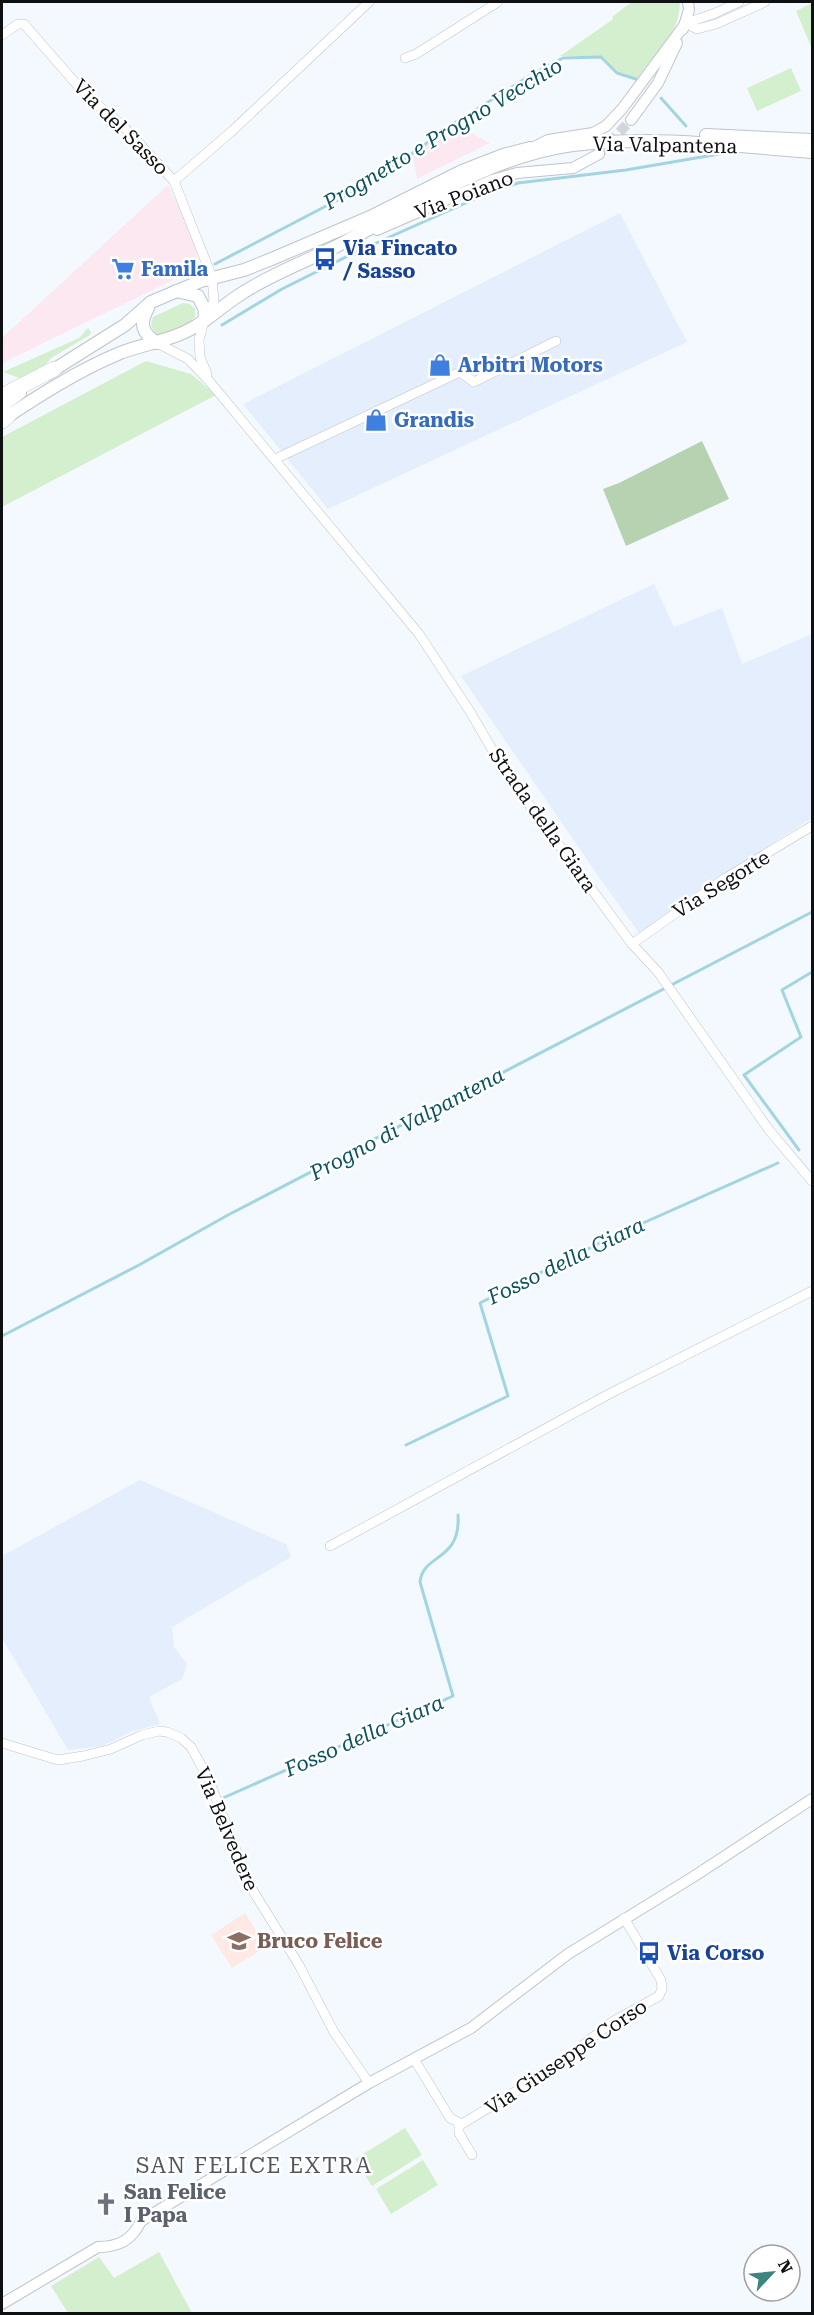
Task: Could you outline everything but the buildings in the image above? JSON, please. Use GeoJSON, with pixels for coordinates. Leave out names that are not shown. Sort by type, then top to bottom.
{"type":"FeatureCollection","features":[{"type":"Feature","properties":{"kind":"highway"},"geometry":{"type":"LineString","coordinates":[[2,396],[54,369]]}},
{"type":"Feature","properties":{"kind":"main road"},"geometry":{"type":"LineString","coordinates":[[3,416],[54,369],[124,325],[152,302],[212,277],[244,270],[274,258],[370,217],[462,171],[503,155],[534,147],[608,135],[741,135],[813,140]]}},
{"type":"Feature","properties":{"kind":"main road","name":"Via Valpantena"},"geometry":{"type":"LineString","coordinates":[[204,321],[246,290],[440,192],[540,152],[572,145],[622,141],[710,142],[813,152]]}},
{"type":"Feature","properties":{"kind":"main road"},"geometry":{"type":"LineString","coordinates":[[3,416],[87,367],[123,352],[157,344],[178,336],[204,321],[205,310],[198,296],[176,291]]}},
{"type":"Feature","properties":{"kind":"main road"},"geometry":{"type":"LineString","coordinates":[[152,302],[141,325],[157,344]]}},
{"type":"Feature","properties":{"kind":"street"},"geometry":{"type":"LineString","coordinates":[[174,181],[231,132],[369,2]]}},
{"type":"Feature","properties":{"kind":"street"},"geometry":{"type":"LineString","coordinates":[[405,58],[416,54],[498,2]]}},
{"type":"Feature","properties":{"kind":"street"},"geometry":{"type":"LineString","coordinates":[[631,120],[657,83],[686,23],[688,2]]}},
{"type":"Feature","properties":{"kind":"street"},"geometry":{"type":"LineString","coordinates":[[534,147],[548,140],[593,133],[606,126],[622,109],[686,23],[739,2]]}},
{"type":"Feature","properties":{"kind":"street"},"geometry":{"type":"LineString","coordinates":[[686,23],[697,29],[716,24],[765,2]]}},
{"type":"Feature","properties":{"kind":"street","name":"Via del Sasso"},"geometry":{"type":"LineString","coordinates":[[2,34],[18,24],[24,24],[86,94],[124,127],[174,181],[212,277],[214,301],[204,321]]}},
{"type":"Feature","properties":{"kind":"street","name":"Via Poiano"},"geometry":{"type":"LineString","coordinates":[[332,248],[492,180],[517,173],[573,168],[599,154]]}},
{"type":"Feature","properties":{"kind":"street","name":"Strada della Giara"},"geometry":{"type":"LineString","coordinates":[[204,321],[199,340],[200,357],[210,382]]}},
{"type":"Feature","properties":{"kind":"street"},"geometry":{"type":"LineString","coordinates":[[275,459],[460,372],[474,382],[556,341]]}},
{"type":"Feature","properties":{"kind":"street","name":"Strada della Giara"},"geometry":{"type":"LineString","coordinates":[[157,344],[188,359],[210,382],[419,634],[469,710],[506,773],[632,944],[658,972],[769,1130],[813,1181]]}},
{"type":"Feature","properties":{"kind":"street","name":"Via Segorte"},"geometry":{"type":"LineString","coordinates":[[632,944],[724,879],[813,826]]}},
{"type":"Feature","properties":{"kind":"street"},"geometry":{"type":"LineString","coordinates":[[330,1546],[609,1394],[813,1291]]}},
{"type":"Feature","properties":{"kind":"street","name":"Via Belvedere"},"geometry":{"type":"LineString","coordinates":[[2,1743],[58,1760],[111,1749],[142,1735],[159,1731],[181,1738],[191,1747],[209,1780],[239,1863],[254,1894],[299,1965],[334,2032],[369,2083]]}},
{"type":"Feature","properties":{"kind":"street"},"geometry":{"type":"LineString","coordinates":[[2,2304],[98,2247],[113,2247],[136,2233],[141,2221],[369,2083],[471,2028],[568,1954],[813,1799]]}},
{"type":"Feature","properties":{"kind":"street","name":"Via Giuseppe Corso"},"geometry":{"type":"LineString","coordinates":[[459,2123],[468,2122],[554,2068],[612,2022],[659,1996],[662,1989],[661,1980],[624,1918]]}},
{"type":"Feature","properties":{"kind":"street"},"geometry":{"type":"LineString","coordinates":[[414,2059],[450,2118],[459,2123],[459,2133],[472,2155]]}},
{"type":"Feature","properties":{"kind":"shaded area"},"geometry":{"type":"Polygon","coordinates":[[[458,126],[490,143],[417,179],[412,151],[458,126]]]}},
{"type":"Feature","properties":{"kind":"shaded area"},"geometry":{"type":"Polygon","coordinates":[[[168,185],[190,230],[200,267],[2,363],[2,338],[168,185]]]}},
{"type":"Feature","properties":{"kind":"shaded area"},"geometry":{"type":"Polygon","coordinates":[[[620,213],[687,342],[328,509],[243,404],[620,213]]]}},
{"type":"Feature","properties":{"kind":"shaded area"},"geometry":{"type":"Polygon","coordinates":[[[654,584],[674,627],[722,608],[742,664],[812,634],[812,818],[685,900],[640,934],[461,676],[654,584]]]}},
{"type":"Feature","properties":{"kind":"shaded area"},"geometry":{"type":"Polygon","coordinates":[[[140,1480],[286,1544],[291,1557],[172,1627],[174,1647],[187,1664],[182,1679],[149,1697],[160,1724],[133,1731],[102,1746],[68,1750],[2,1638],[2,1556],[140,1480]]]}},
{"type":"Feature","properties":{"kind":"shaded area","name":"Bruco Felice"},"geometry":{"type":"Polygon","coordinates":[[[245,1913],[266,1947],[232,1968],[211,1935],[245,1913]]]}},
{"type":"Feature","properties":{"kind":"green space"},"geometry":{"type":"Polygon","coordinates":[[[632,2],[680,2],[679,15],[671,35],[638,78],[618,72],[602,56],[560,56],[612,20],[613,16],[632,2]]]}},
{"type":"Feature","properties":{"kind":"green space"},"geometry":{"type":"Polygon","coordinates":[[[812,3],[812,49],[796,11],[812,3]]]}},
{"type":"Feature","properties":{"kind":"green space"},"geometry":{"type":"Polygon","coordinates":[[[791,68],[801,91],[757,111],[747,88],[791,68]]]}},
{"type":"Feature","properties":{"kind":"green space"},"geometry":{"type":"Polygon","coordinates":[[[183,303],[190,304],[195,309],[195,317],[178,329],[157,335],[152,326],[153,317],[183,303]]]}},
{"type":"Feature","properties":{"kind":"green space"},"geometry":{"type":"Polygon","coordinates":[[[88,328],[90,335],[51,358],[41,370],[22,379],[3,372],[79,338],[88,328]]]}},
{"type":"Feature","properties":{"kind":"green space"},"geometry":{"type":"Polygon","coordinates":[[[146,361],[191,374],[216,395],[2,507],[2,437],[146,361]]]}},
{"type":"Feature","properties":{"kind":"green space"},"geometry":{"type":"Polygon","coordinates":[[[702,441],[729,499],[626,546],[603,489],[702,441]]]}},
{"type":"Feature","properties":{"kind":"green space"},"geometry":{"type":"Polygon","coordinates":[[[405,2128],[422,2155],[372,2186],[355,2159],[405,2128]]]}},
{"type":"Feature","properties":{"kind":"green space"},"geometry":{"type":"Polygon","coordinates":[[[423,2160],[438,2185],[391,2214],[376,2189],[423,2160]]]}},
{"type":"Feature","properties":{"kind":"green space"},"geometry":{"type":"Polygon","coordinates":[[[159,2252],[192,2313],[68,2313],[51,2286],[99,2257],[114,2278],[159,2252]]]}},
{"type":"Feature","properties":{"kind":"waterway","name":"Prognetto e Progno Vecchio"},"geometry":{"type":"LineString","coordinates":[[215,264],[374,181],[453,124],[536,72],[563,58],[601,57],[617,73],[639,80]]}},
{"type":"Feature","properties":{"kind":"waterway","name":"Prognetto e Progno Vecchio"},"geometry":{"type":"LineString","coordinates":[[661,98],[686,126]]}},
{"type":"Feature","properties":{"kind":"waterway","name":"Prognetto e Progno Vecchio"},"geometry":{"type":"LineString","coordinates":[[222,325],[282,289],[354,253],[488,193],[518,183],[626,170],[725,153]]}},
{"type":"Feature","properties":{"kind":"waterway","name":"Progno di Valpantena"},"geometry":{"type":"LineString","coordinates":[[2,1336],[139,1265],[228,1215],[812,912]]}},
{"type":"Feature","properties":{"kind":"waterway","name":"Fosso della Giara"},"geometry":{"type":"LineString","coordinates":[[799,1150],[744,1075],[801,1037],[782,990],[812,972]]}},
{"type":"Feature","properties":{"kind":"waterway","name":"Fosso della Giara"},"geometry":{"type":"LineString","coordinates":[[406,1445],[508,1396],[480,1303],[614,1236],[778,1163]]}},
{"type":"Feature","properties":{"kind":"waterway","name":"Fosso della Giara"},"geometry":{"type":"LineString","coordinates":[[223,1798],[453,1696],[420,1582],[428,1566],[454,1541],[458,1515]]}},
{"type":"Feature","properties":{"kind":"tunnel"},"geometry":{"type":"LineString","coordinates":[[599,154],[631,120]]}},
{"type":"Feature","properties":{"kind":"place","name":"Via Fincato / Sasso"},"geometry":{"type":"Point","coordinates":[325,259]}},
{"type":"Feature","properties":{"kind":"place","name":"Famila"},"geometry":{"type":"Point","coordinates":[123,269]}},
{"type":"Feature","properties":{"kind":"place","name":"Arbitri Motors"},"geometry":{"type":"Point","coordinates":[440,365]}},
{"type":"Feature","properties":{"kind":"place","name":"Grandis"},"geometry":{"type":"Point","coordinates":[376,420]}},
{"type":"Feature","properties":{"kind":"place","name":"Bruco Felice"},"geometry":{"type":"Point","coordinates":[239,1941]}},
{"type":"Feature","properties":{"kind":"place","name":"Via Corso"},"geometry":{"type":"Point","coordinates":[649,1953]}},
{"type":"Feature","properties":{"kind":"place","name":"San Felice I Papa"},"geometry":{"type":"Point","coordinates":[106,2204]}},
{"type":"Feature","properties":{"kind":"district","name":"SAN FELICE EXTRA"},"geometry":{"type":"Point","coordinates":[254,2165]}}]}
